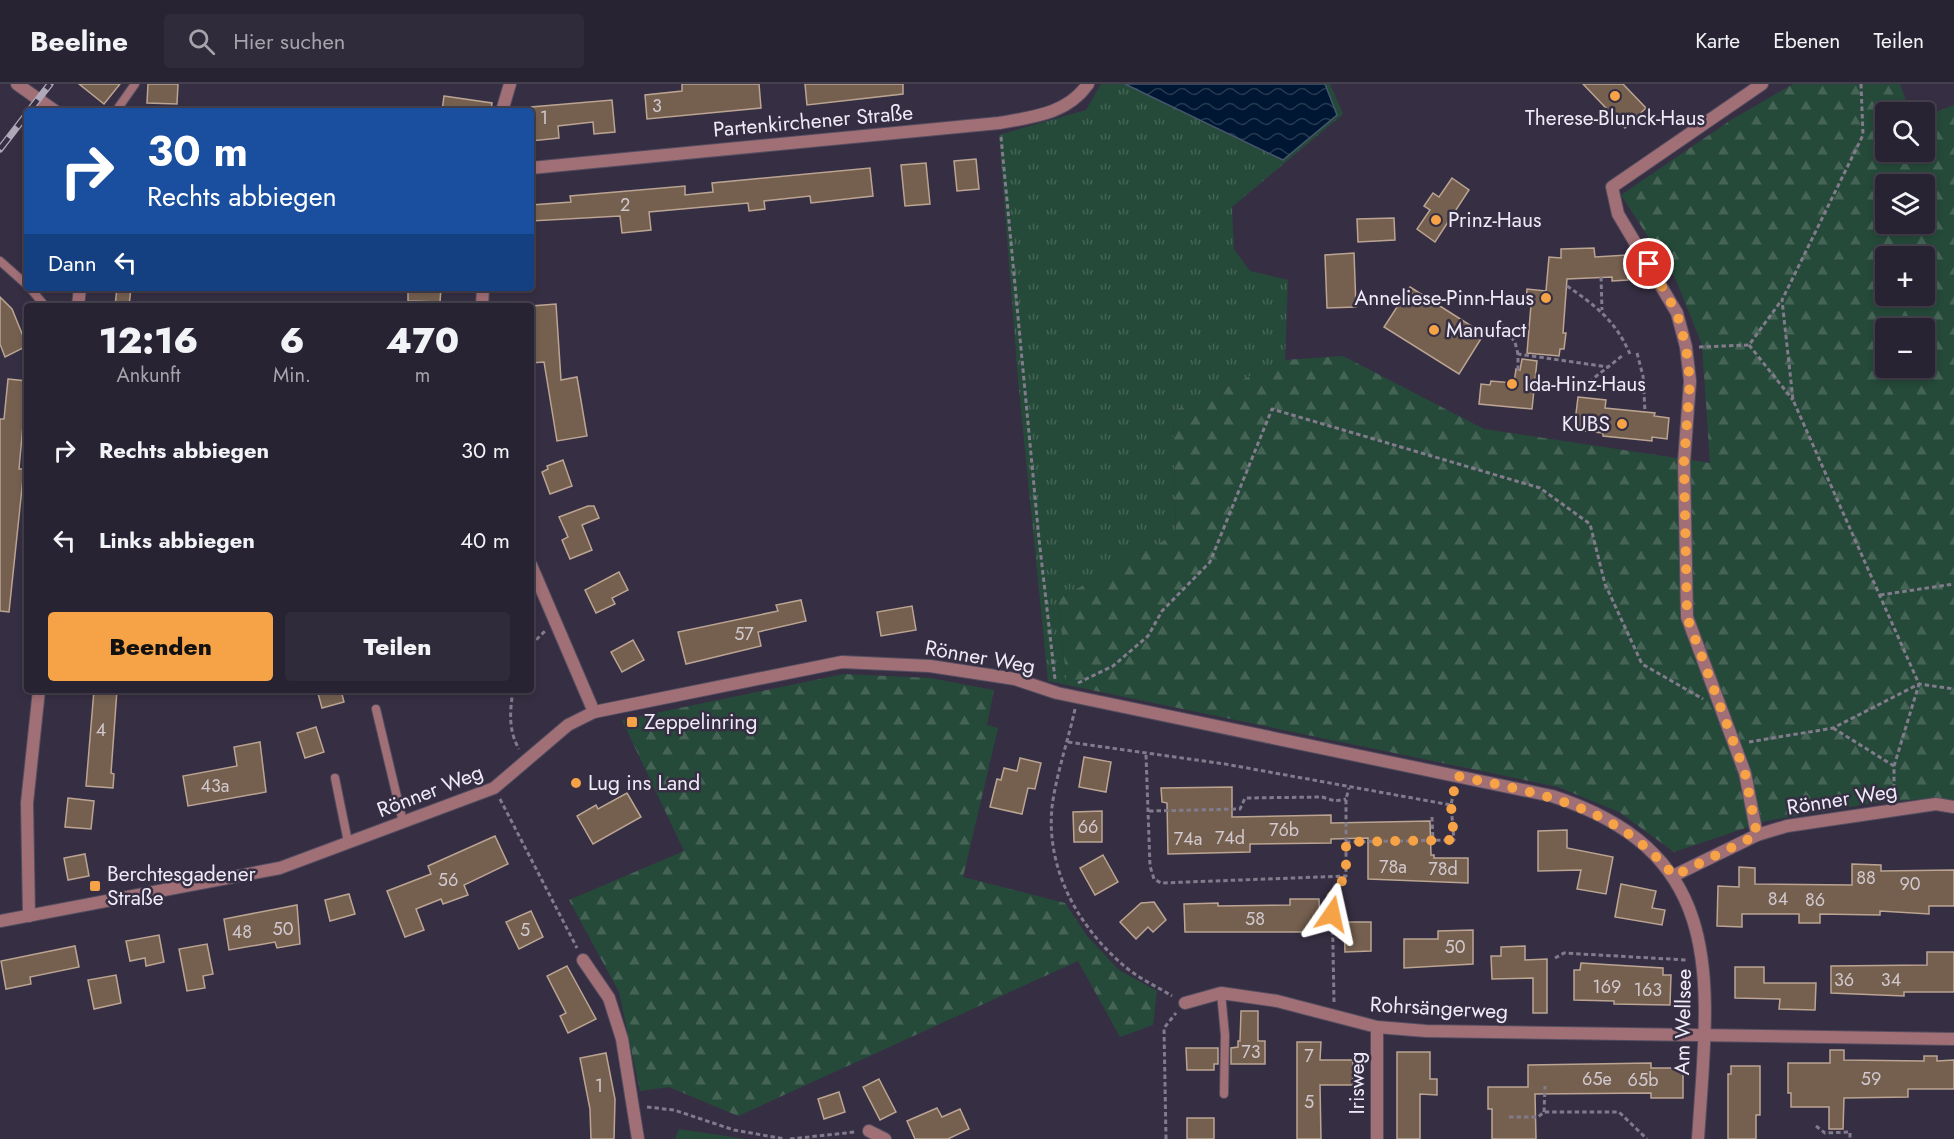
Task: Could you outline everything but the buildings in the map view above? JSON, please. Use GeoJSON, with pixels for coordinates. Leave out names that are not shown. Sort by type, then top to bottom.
{"type":"FeatureCollection","features":[{"type":"Feature","properties":{"kind":"street"},"geometry":{"type":"LineString","coordinates":[[17,84],[51,108]]}},
{"type":"Feature","properties":{"kind":"street"},"geometry":{"type":"LineString","coordinates":[[503,108],[510,84]]}},
{"type":"Feature","properties":{"kind":"street","name":"Partenkirchener Straße"},"geometry":{"type":"LineString","coordinates":[[534,168],[999,123],[1045,115],[1065,106],[1088,84]]}},
{"type":"Feature","properties":{"kind":"street"},"geometry":{"type":"LineString","coordinates":[[1757,835],[1745,773],[1736,744],[1687,617],[1684,462],[1690,381],[1686,347],[1677,313],[1618,214],[1612,187],[1762,84]]}},
{"type":"Feature","properties":{"kind":"street"},"geometry":{"type":"LineString","coordinates":[[534,572],[594,712]]}},
{"type":"Feature","properties":{"kind":"street","name":"Rönner Weg"},"geometry":{"type":"LineString","coordinates":[[0,921],[280,868],[494,788],[568,725],[594,712],[842,662],[930,666],[1076,691],[1575,804],[1608,819],[1638,839],[1674,876],[1757,835],[1787,826],[1936,804],[1954,807]]}},
{"type":"Feature","properties":{"kind":"street"},"geometry":{"type":"LineString","coordinates":[[29,916],[27,803],[39,693]]}},
{"type":"Feature","properties":{"kind":"street","name":"Am Wellsee"},"geometry":{"type":"LineString","coordinates":[[1674,876],[1692,915],[1703,959],[1705,1033],[1698,1139]]}},
{"type":"Feature","properties":{"kind":"street"},"geometry":{"type":"LineString","coordinates":[[583,960],[609,998],[622,1039],[638,1139]]}},
{"type":"Feature","properties":{"kind":"street","name":"Rohrsängerweg"},"geometry":{"type":"LineString","coordinates":[[1185,1003],[1221,993],[1277,1001],[1377,1027],[1426,1031],[1705,1033],[1954,1039]]}},
{"type":"Feature","properties":{"kind":"street","name":"Irisweg"},"geometry":{"type":"LineString","coordinates":[[1377,1027],[1377,1139]]}},
{"type":"Feature","properties":{"kind":"street"},"geometry":{"type":"LineString","coordinates":[[869,1131],[885,1139]]}},
{"type":"Feature","properties":{"kind":"lane"},"geometry":{"type":"LineString","coordinates":[[118,108],[135,84]]}},
{"type":"Feature","properties":{"kind":"lane"},"geometry":{"type":"LineString","coordinates":[[0,261],[24,283]]}},
{"type":"Feature","properties":{"kind":"lane"},"geometry":{"type":"LineString","coordinates":[[32,291],[42,303]]}},
{"type":"Feature","properties":{"kind":"lane"},"geometry":{"type":"LineString","coordinates":[[376,709],[403,822]]}},
{"type":"Feature","properties":{"kind":"lane"},"geometry":{"type":"LineString","coordinates":[[335,778],[348,842]]}},
{"type":"Feature","properties":{"kind":"lane"},"geometry":{"type":"LineString","coordinates":[[1221,993],[1225,1035],[1224,1094]]}},
{"type":"Feature","properties":{"kind":"path"},"geometry":{"type":"LineString","coordinates":[[1749,345],[1782,300],[1863,135],[1861,84]]}},
{"type":"Feature","properties":{"kind":"path"},"geometry":{"type":"LineString","coordinates":[[999,123],[1039,539],[1057,690]]}},
{"type":"Feature","properties":{"kind":"path"},"geometry":{"type":"LineString","coordinates":[[1601,278],[1602,310]]}},
{"type":"Feature","properties":{"kind":"path"},"geometry":{"type":"LineString","coordinates":[[1567,286],[1602,310],[1623,337],[1630,354]]}},
{"type":"Feature","properties":{"kind":"path"},"geometry":{"type":"LineString","coordinates":[[1782,300],[1792,400]]}},
{"type":"Feature","properties":{"kind":"path"},"geometry":{"type":"LineString","coordinates":[[1497,319],[1515,342],[1518,370]]}},
{"type":"Feature","properties":{"kind":"path"},"geometry":{"type":"LineString","coordinates":[[1686,347],[1749,345]]}},
{"type":"Feature","properties":{"kind":"path"},"geometry":{"type":"LineString","coordinates":[[1749,345],[1792,400],[1919,684],[1894,766],[1894,810]]}},
{"type":"Feature","properties":{"kind":"path"},"geometry":{"type":"LineString","coordinates":[[1637,353],[1643,376],[1645,412]]}},
{"type":"Feature","properties":{"kind":"path"},"geometry":{"type":"LineString","coordinates":[[1518,354],[1608,367]]}},
{"type":"Feature","properties":{"kind":"path"},"geometry":{"type":"LineString","coordinates":[[1577,391],[1622,356]]}},
{"type":"Feature","properties":{"kind":"path"},"geometry":{"type":"LineString","coordinates":[[1166,1139],[1164,1029],[1185,1003],[1123,965],[1089,931],[1067,894],[1054,856],[1052,808],[1068,741],[1076,691],[1113,666],[1148,636],[1162,611],[1210,562],[1272,409],[1540,488],[1590,524],[1605,584],[1642,664],[1723,711]]}},
{"type":"Feature","properties":{"kind":"path"},"geometry":{"type":"LineString","coordinates":[[1880,595],[1954,584]]}},
{"type":"Feature","properties":{"kind":"path"},"geometry":{"type":"LineString","coordinates":[[1736,744],[1833,728],[1919,684],[1954,689]]}},
{"type":"Feature","properties":{"kind":"path"},"geometry":{"type":"LineString","coordinates":[[513,693],[510,712],[512,736],[526,761]]}},
{"type":"Feature","properties":{"kind":"path"},"geometry":{"type":"LineString","coordinates":[[1833,728],[1894,766]]}},
{"type":"Feature","properties":{"kind":"path"},"geometry":{"type":"LineString","coordinates":[[1068,741],[1225,764],[1451,805]]}},
{"type":"Feature","properties":{"kind":"path"},"geometry":{"type":"LineString","coordinates":[[1146,754],[1150,874],[1161,883],[1346,876]]}},
{"type":"Feature","properties":{"kind":"path"},"geometry":{"type":"LineString","coordinates":[[1346,842],[1454,840],[1451,805],[1457,776]]}},
{"type":"Feature","properties":{"kind":"path"},"geometry":{"type":"LineString","coordinates":[[494,788],[583,960]]}},
{"type":"Feature","properties":{"kind":"path"},"geometry":{"type":"LineString","coordinates":[[1334,1016],[1332,894],[1346,876],[1346,799],[1349,788]]}},
{"type":"Feature","properties":{"kind":"path"},"geometry":{"type":"LineString","coordinates":[[1149,811],[1240,809],[1245,798],[1322,797],[1335,801],[1346,799]]}},
{"type":"Feature","properties":{"kind":"path"},"geometry":{"type":"LineString","coordinates":[[1432,817],[1433,841]]}},
{"type":"Feature","properties":{"kind":"path"},"geometry":{"type":"LineString","coordinates":[[1555,958],[1564,953],[1691,960]]}},
{"type":"Feature","properties":{"kind":"path"},"geometry":{"type":"LineString","coordinates":[[1509,1117],[1538,1118],[1544,1112],[1545,1086]]}},
{"type":"Feature","properties":{"kind":"path"},"geometry":{"type":"LineString","coordinates":[[634,1106],[674,1110],[734,1130],[784,1139]]}},
{"type":"Feature","properties":{"kind":"path"},"geometry":{"type":"LineString","coordinates":[[1544,1112],[1619,1112],[1647,1139]]}},
{"type":"Feature","properties":{"kind":"path"},"geometry":{"type":"LineString","coordinates":[[1816,1126],[1825,1133],[1850,1132],[1850,1139]]}},
{"type":"Feature","properties":{"kind":"path"},"geometry":{"type":"LineString","coordinates":[[790,1139],[869,1131]]}},
{"type":"Feature","properties":{"kind":"green space"},"geometry":{"type":"Polygon","coordinates":[[[1101,84],[1125,84],[1219,127],[1337,115],[1325,84],[1330,84],[1343,114],[1232,207],[1234,249],[1250,271],[1288,280],[1285,360],[1173,411],[1176,534],[1058,599],[1067,685],[1048,681],[1018,379],[999,135],[1086,110],[1101,84]]]}},
{"type":"Feature","properties":{"kind":"green space"},"geometry":{"type":"Polygon","coordinates":[[[1793,84],[1900,84],[1906,102],[1875,102],[1875,162],[1935,162],[1935,112],[1954,105],[1954,800],[1935,798],[1874,803],[1766,821],[1674,852],[1619,812],[1558,787],[1067,685],[1058,599],[1176,534],[1173,411],[1285,360],[1343,356],[1484,429],[1710,463],[1702,345],[1676,280],[1621,195],[1731,120],[1793,84]]]}},
{"type":"Feature","properties":{"kind":"green space"},"geometry":{"type":"Polygon","coordinates":[[[844,674],[930,678],[994,690],[987,725],[998,728],[963,877],[1065,903],[1087,936],[1119,970],[1157,991],[1153,1025],[1120,1037],[1078,961],[738,1116],[669,1087],[640,1091],[619,992],[569,900],[684,851],[622,720],[844,674]]]}},
{"type":"Feature","properties":{"kind":"green space"},"geometry":{"type":"Polygon","coordinates":[[[679,1129],[746,1139],[675,1139],[679,1129]]]}},
{"type":"Feature","properties":{"kind":"water"},"geometry":{"type":"Polygon","coordinates":[[[1125,84],[1325,84],[1337,115],[1283,160],[1125,84]]]}},
{"type":"Feature","properties":{"kind":"railway"},"geometry":{"type":"LineString","coordinates":[[31,108],[50,84]]}},
{"type":"Feature","properties":{"kind":"railway"},"geometry":{"type":"LineString","coordinates":[[0,149],[24,118]]}},
{"type":"Feature","properties":{"kind":"place","name":"Therese-Blunck-Haus"},"geometry":{"type":"Point","coordinates":[1615,96]}},
{"type":"Feature","properties":{"kind":"place","name":"Prinz-Haus"},"geometry":{"type":"Point","coordinates":[1436,220]}},
{"type":"Feature","properties":{"kind":"place","name":"Anneliese-Pinn-Haus"},"geometry":{"type":"Point","coordinates":[1546,298]}},
{"type":"Feature","properties":{"kind":"place","name":"Manufact"},"geometry":{"type":"Point","coordinates":[1434,330]}},
{"type":"Feature","properties":{"kind":"place","name":"Ida-Hinz-Haus"},"geometry":{"type":"Point","coordinates":[1512,384]}},
{"type":"Feature","properties":{"kind":"place","name":"KUBS"},"geometry":{"type":"Point","coordinates":[1622,424]}},
{"type":"Feature","properties":{"kind":"place","name":"Zeppelinring"},"geometry":{"type":"Point","coordinates":[632,722]}},
{"type":"Feature","properties":{"kind":"place","name":"Lug ins Land"},"geometry":{"type":"Point","coordinates":[576,783]}},
{"type":"Feature","properties":{"kind":"place","name":"Berchtesgadener Straße"},"geometry":{"type":"Point","coordinates":[95,886]}},
{"type":"Feature","properties":{"kind":"route"},"geometry":{"type":"LineString","coordinates":[[1332,914],[1332,894],[1346,876],[1346,842],[1454,840],[1451,805],[1457,776],[1552,796],[1608,819],[1638,839],[1660,859],[1674,876],[1757,835],[1745,773],[1736,744],[1687,617],[1684,462],[1690,381],[1686,347],[1677,313],[1649,264]]}}]}
